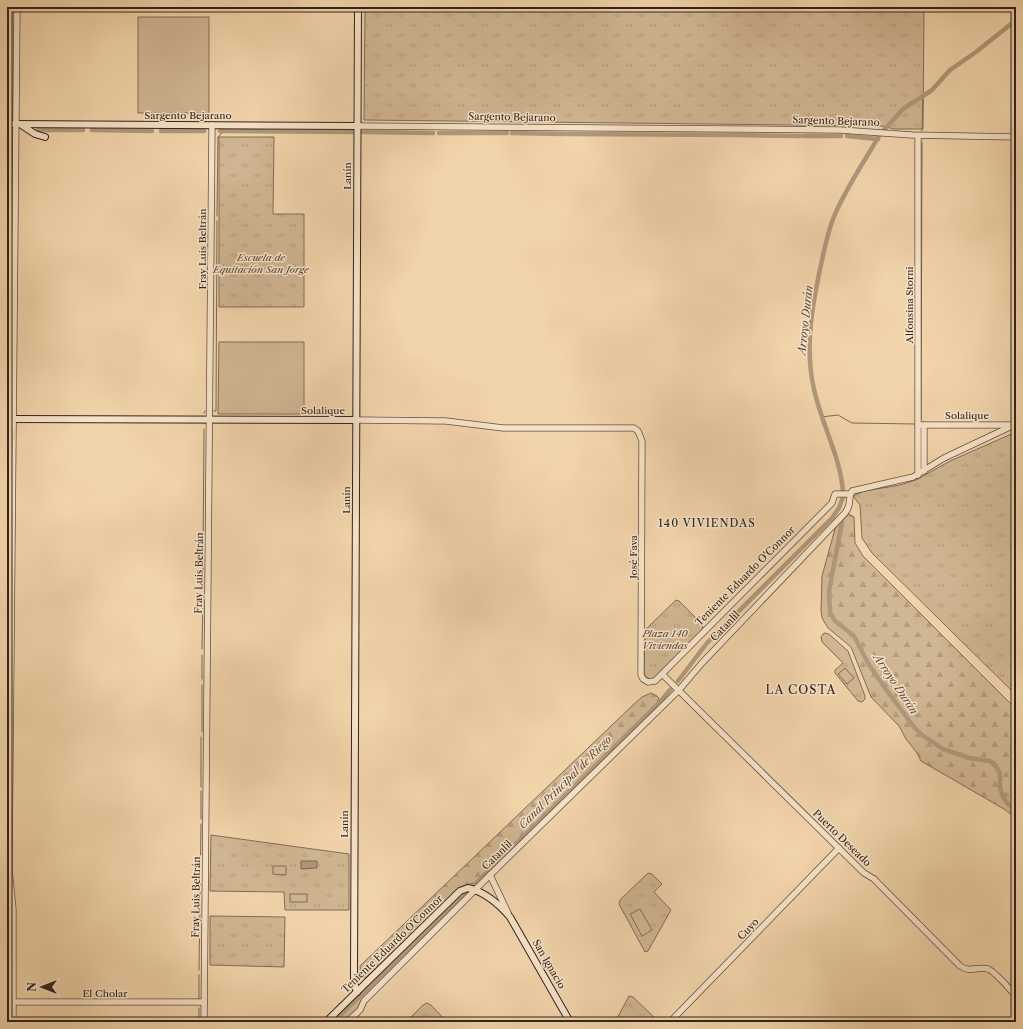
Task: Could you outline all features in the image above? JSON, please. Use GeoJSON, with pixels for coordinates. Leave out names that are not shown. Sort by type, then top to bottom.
{"type":"FeatureCollection","features":[{"type":"Feature","properties":{"kind":"highway"},"geometry":{"type":"LineString","coordinates":[[7,7],[7,52]]}},
{"type":"Feature","properties":{"kind":"highway"},"geometry":{"type":"LineString","coordinates":[[7,457],[12,434]]}},
{"type":"Feature","properties":{"kind":"main road","name":"Lanín"},"geometry":{"type":"LineString","coordinates":[[357,992],[354,980],[358,7]]}},
{"type":"Feature","properties":{"kind":"main road","name":"Sargento Bejarano"},"geometry":{"type":"LineString","coordinates":[[7,124],[358,126]]}},
{"type":"Feature","properties":{"kind":"main road"},"geometry":{"type":"LineString","coordinates":[[18,124],[35,134],[45,137]]}},
{"type":"Feature","properties":{"kind":"main road","name":"Solalique"},"geometry":{"type":"LineString","coordinates":[[10,419],[356,420]]}},
{"type":"Feature","properties":{"kind":"main road","name":"Teniente Eduardo O'Connor"},"geometry":{"type":"LineString","coordinates":[[326,1022],[462,890],[468,888],[474,891]]}},
{"type":"Feature","properties":{"kind":"main road","name":"San Ignacio"},"geometry":{"type":"LineString","coordinates":[[474,891],[497,903],[510,917],[570,1022]]}},
{"type":"Feature","properties":{"kind":"street"},"geometry":{"type":"LineString","coordinates":[[14,1022],[10,1002],[13,909],[9,868],[12,434],[10,419],[18,124],[17,7]]}},
{"type":"Feature","properties":{"kind":"street","name":"Fray Luis Beltrán"},"geometry":{"type":"LineString","coordinates":[[204,1022],[212,125]]}},
{"type":"Feature","properties":{"kind":"street","name":"Sargento Bejarano"},"geometry":{"type":"LineString","coordinates":[[358,126],[840,130],[918,136],[1016,136]]}},
{"type":"Feature","properties":{"kind":"street","name":"Alfonsina Storni"},"geometry":{"type":"LineString","coordinates":[[918,136],[921,425],[924,471]]}},
{"type":"Feature","properties":{"kind":"street","name":"Solalique"},"geometry":{"type":"LineString","coordinates":[[356,420],[446,421],[503,428],[634,428],[638,431]]}},
{"type":"Feature","properties":{"kind":"street","name":"Alfonsina Storni"},"geometry":{"type":"LineString","coordinates":[[918,475],[921,425]]}},
{"type":"Feature","properties":{"kind":"street","name":"Solalique"},"geometry":{"type":"LineString","coordinates":[[921,425],[1015,425]]}},
{"type":"Feature","properties":{"kind":"street"},"geometry":{"type":"LineString","coordinates":[[850,494],[853,490],[908,479],[918,475],[944,458],[1015,425]]}},
{"type":"Feature","properties":{"kind":"street","name":"José Fava"},"geometry":{"type":"LineString","coordinates":[[638,431],[641,435],[642,441],[642,675],[646,682]]}},
{"type":"Feature","properties":{"kind":"street","name":"Teniente Eduardo O'Connor"},"geometry":{"type":"LineString","coordinates":[[646,682],[653,682],[662,674],[832,503],[835,494],[850,494]]}},
{"type":"Feature","properties":{"kind":"street","name":"Catanlil"},"geometry":{"type":"LineString","coordinates":[[347,1022],[360,1010],[364,1001],[490,875],[679,690],[702,663],[845,513],[851,504],[850,494]]}},
{"type":"Feature","properties":{"kind":"street","name":"Puerto Deseado"},"geometry":{"type":"LineString","coordinates":[[662,674],[864,873],[874,879],[962,968],[969,970],[986,968],[991,970],[1016,996]]}},
{"type":"Feature","properties":{"kind":"street","name":"Cuyo"},"geometry":{"type":"LineString","coordinates":[[670,1022],[839,848]]}},
{"type":"Feature","properties":{"kind":"street","name":"San Ignacio"},"geometry":{"type":"LineString","coordinates":[[490,875],[510,917]]}},
{"type":"Feature","properties":{"kind":"street","name":"El Cholar"},"geometry":{"type":"LineString","coordinates":[[10,1002],[204,1002]]}},
{"type":"Feature","properties":{"kind":"green space"},"geometry":{"type":"Polygon","coordinates":[[[11,7],[15,7],[12,119],[9,117],[11,7]]]}},
{"type":"Feature","properties":{"kind":"green space"},"geometry":{"type":"Polygon","coordinates":[[[365,7],[924,7],[923,129],[894,129],[882,126],[364,120],[365,7]]]}},
{"type":"Feature","properties":{"kind":"green space"},"geometry":{"type":"Polygon","coordinates":[[[138,17],[209,17],[209,113],[138,113],[138,17]]]}},
{"type":"Feature","properties":{"kind":"green space"},"geometry":{"type":"Polygon","coordinates":[[[12,130],[11,410],[7,412],[10,131],[12,130]]]}},
{"type":"Feature","properties":{"kind":"green space","name":"Escuela de Equitación San Jorge"},"geometry":{"type":"Polygon","coordinates":[[[219,137],[274,137],[273,214],[304,214],[304,307],[219,307],[219,137]]]}},
{"type":"Feature","properties":{"kind":"green space"},"geometry":{"type":"Polygon","coordinates":[[[219,342],[304,342],[304,414],[218,414],[219,342]]]}},
{"type":"Feature","properties":{"kind":"green space"},"geometry":{"type":"Polygon","coordinates":[[[1016,432],[1016,695],[872,553],[862,538],[860,505],[853,496],[864,491],[900,485],[916,480],[950,461],[1016,432]]]}},
{"type":"Feature","properties":{"kind":"green space"},"geometry":{"type":"Polygon","coordinates":[[[849,514],[854,517],[855,543],[863,556],[1016,709],[1016,818],[1004,809],[921,761],[899,726],[871,697],[851,647],[828,628],[822,618],[822,576],[835,529],[837,525],[849,514]]]}},
{"type":"Feature","properties":{"kind":"green space","name":"Plaza 140 Viviendas"},"geometry":{"type":"Polygon","coordinates":[[[676,600],[679,601],[702,624],[703,629],[655,678],[650,679],[645,676],[644,672],[645,630],[676,600]]]}},
{"type":"Feature","properties":{"kind":"green space"},"geometry":{"type":"Polygon","coordinates":[[[824,633],[829,634],[848,651],[865,696],[865,699],[862,702],[858,701],[835,673],[835,670],[843,663],[822,642],[821,637],[824,633]]]}},
{"type":"Feature","properties":{"kind":"green space"},"geometry":{"type":"Polygon","coordinates":[[[845,668],[854,678],[847,684],[838,674],[845,668]]]}},
{"type":"Feature","properties":{"kind":"green space"},"geometry":{"type":"Polygon","coordinates":[[[651,693],[659,698],[657,703],[474,883],[463,886],[458,890],[367,977],[361,978],[360,966],[633,705],[642,697],[651,693]]]}},
{"type":"Feature","properties":{"kind":"green space"},"geometry":{"type":"Polygon","coordinates":[[[211,835],[349,854],[349,910],[285,910],[284,892],[210,891],[211,835]]]}},
{"type":"Feature","properties":{"kind":"green space"},"geometry":{"type":"Polygon","coordinates":[[[273,866],[286,866],[286,875],[273,874],[273,866]]]}},
{"type":"Feature","properties":{"kind":"green space"},"geometry":{"type":"Polygon","coordinates":[[[648,873],[652,874],[662,884],[654,892],[671,910],[648,951],[645,952],[619,904],[620,900],[648,873]]]}},
{"type":"Feature","properties":{"kind":"green space"},"geometry":{"type":"Polygon","coordinates":[[[466,891],[468,894],[360,1004],[345,1022],[328,1022],[461,893],[466,891]]]}},
{"type":"Feature","properties":{"kind":"green space"},"geometry":{"type":"Polygon","coordinates":[[[290,894],[307,894],[307,902],[290,902],[290,894]]]}},
{"type":"Feature","properties":{"kind":"green space"},"geometry":{"type":"Polygon","coordinates":[[[640,909],[652,930],[642,936],[630,914],[640,909]]]}},
{"type":"Feature","properties":{"kind":"green space"},"geometry":{"type":"Polygon","coordinates":[[[210,916],[285,917],[284,967],[210,965],[210,916]]]}},
{"type":"Feature","properties":{"kind":"green space"},"geometry":{"type":"Polygon","coordinates":[[[629,996],[633,997],[659,1022],[615,1022],[629,996]]]}},
{"type":"Feature","properties":{"kind":"green space"},"geometry":{"type":"Polygon","coordinates":[[[427,1003],[431,1005],[447,1022],[406,1022],[423,1005],[427,1003]]]}},
{"type":"Feature","properties":{"kind":"shaded area"},"geometry":{"type":"Polygon","coordinates":[[[301,861],[317,861],[317,868],[301,869],[301,861]]]}},
{"type":"Feature","properties":{"kind":"waterway","name":"Arroyo Durán"},"geometry":{"type":"LineString","coordinates":[[884,130],[903,109],[932,90],[950,70],[976,52],[1016,20]]}},
{"type":"Feature","properties":{"kind":"waterway"},"geometry":{"type":"LineString","coordinates":[[922,131],[923,96]]}},
{"type":"Feature","properties":{"kind":"waterway"},"geometry":{"type":"LineString","coordinates":[[38,130],[83,130]]}},
{"type":"Feature","properties":{"kind":"waterway"},"geometry":{"type":"LineString","coordinates":[[92,130],[152,131]]}},
{"type":"Feature","properties":{"kind":"waterway"},"geometry":{"type":"LineString","coordinates":[[161,131],[204,131]]}},
{"type":"Feature","properties":{"kind":"waterway"},"geometry":{"type":"LineString","coordinates":[[220,131],[353,132]]}},
{"type":"Feature","properties":{"kind":"waterway"},"geometry":{"type":"LineString","coordinates":[[217,216],[218,137],[224,131]]}},
{"type":"Feature","properties":{"kind":"waterway"},"geometry":{"type":"LineString","coordinates":[[363,132],[433,133]]}},
{"type":"Feature","properties":{"kind":"waterway"},"geometry":{"type":"LineString","coordinates":[[439,133],[507,133]]}},
{"type":"Feature","properties":{"kind":"waterway"},"geometry":{"type":"LineString","coordinates":[[512,133],[564,134]]}},
{"type":"Feature","properties":{"kind":"waterway"},"geometry":{"type":"LineString","coordinates":[[567,134],[732,135]]}},
{"type":"Feature","properties":{"kind":"waterway"},"geometry":{"type":"LineString","coordinates":[[734,135],[800,136]]}},
{"type":"Feature","properties":{"kind":"waterway"},"geometry":{"type":"LineString","coordinates":[[804,136],[841,136]]}},
{"type":"Feature","properties":{"kind":"waterway"},"geometry":{"type":"LineString","coordinates":[[847,136],[878,139]]}},
{"type":"Feature","properties":{"kind":"waterway","name":"Arroyo Durán"},"geometry":{"type":"LineString","coordinates":[[843,492],[839,466],[821,415],[814,389],[810,357],[811,324],[825,244],[831,224],[848,187],[879,136]]}},
{"type":"Feature","properties":{"kind":"waterway"},"geometry":{"type":"LineString","coordinates":[[921,419],[922,142]]}},
{"type":"Feature","properties":{"kind":"waterway"},"geometry":{"type":"LineString","coordinates":[[212,411],[216,411],[217,221]]}},
{"type":"Feature","properties":{"kind":"waterway"},"geometry":{"type":"LineString","coordinates":[[821,417],[838,415],[852,423],[915,424]]}},
{"type":"Feature","properties":{"kind":"waterway"},"geometry":{"type":"LineString","coordinates":[[203,561],[204,429]]}},
{"type":"Feature","properties":{"kind":"waterway","name":"Canal Principal de Riego"},"geometry":{"type":"LineString","coordinates":[[678,681],[707,643],[832,518],[839,508],[843,497]]}},
{"type":"Feature","properties":{"kind":"waterway","name":"Arroyo Durán"},"geometry":{"type":"LineString","coordinates":[[842,522],[829,591],[830,612],[834,620],[854,636],[868,663],[914,727],[922,735],[943,749],[969,758],[990,761],[995,765],[1000,773],[1000,788],[1003,797],[1008,804],[1016,810]]}},
{"type":"Feature","properties":{"kind":"waterway"},"geometry":{"type":"LineString","coordinates":[[203,566],[203,589]]}},
{"type":"Feature","properties":{"kind":"waterway"},"geometry":{"type":"LineString","coordinates":[[202,649],[203,595]]}},
{"type":"Feature","properties":{"kind":"waterway"},"geometry":{"type":"LineString","coordinates":[[202,655],[202,679]]}},
{"type":"Feature","properties":{"kind":"waterway"},"geometry":{"type":"LineString","coordinates":[[202,685],[202,732]]}},
{"type":"Feature","properties":{"kind":"waterway","name":"Canal Principal de Riego"},"geometry":{"type":"LineString","coordinates":[[473,887],[660,702],[670,690]]}},
{"type":"Feature","properties":{"kind":"waterway"},"geometry":{"type":"LineString","coordinates":[[201,737],[201,787]]}},
{"type":"Feature","properties":{"kind":"waterway"},"geometry":{"type":"LineString","coordinates":[[201,791],[201,819]]}},
{"type":"Feature","properties":{"kind":"waterway"},"geometry":{"type":"LineString","coordinates":[[199,970],[201,824]]}},
{"type":"Feature","properties":{"kind":"waterway","name":"Canal Principal de Riego"},"geometry":{"type":"LineString","coordinates":[[333,1022],[467,892]]}},
{"type":"Feature","properties":{"kind":"waterway"},"geometry":{"type":"LineString","coordinates":[[199,975],[199,999]]}},
{"type":"Feature","properties":{"kind":"waterway"},"geometry":{"type":"LineString","coordinates":[[199,1008],[199,1022]]}},
{"type":"Feature","properties":{"kind":"district","name":"140 VIVIENDAS"},"geometry":{"type":"Point","coordinates":[707,523]}},
{"type":"Feature","properties":{"kind":"district","name":"LA COSTA"},"geometry":{"type":"Point","coordinates":[801,689]}}]}
